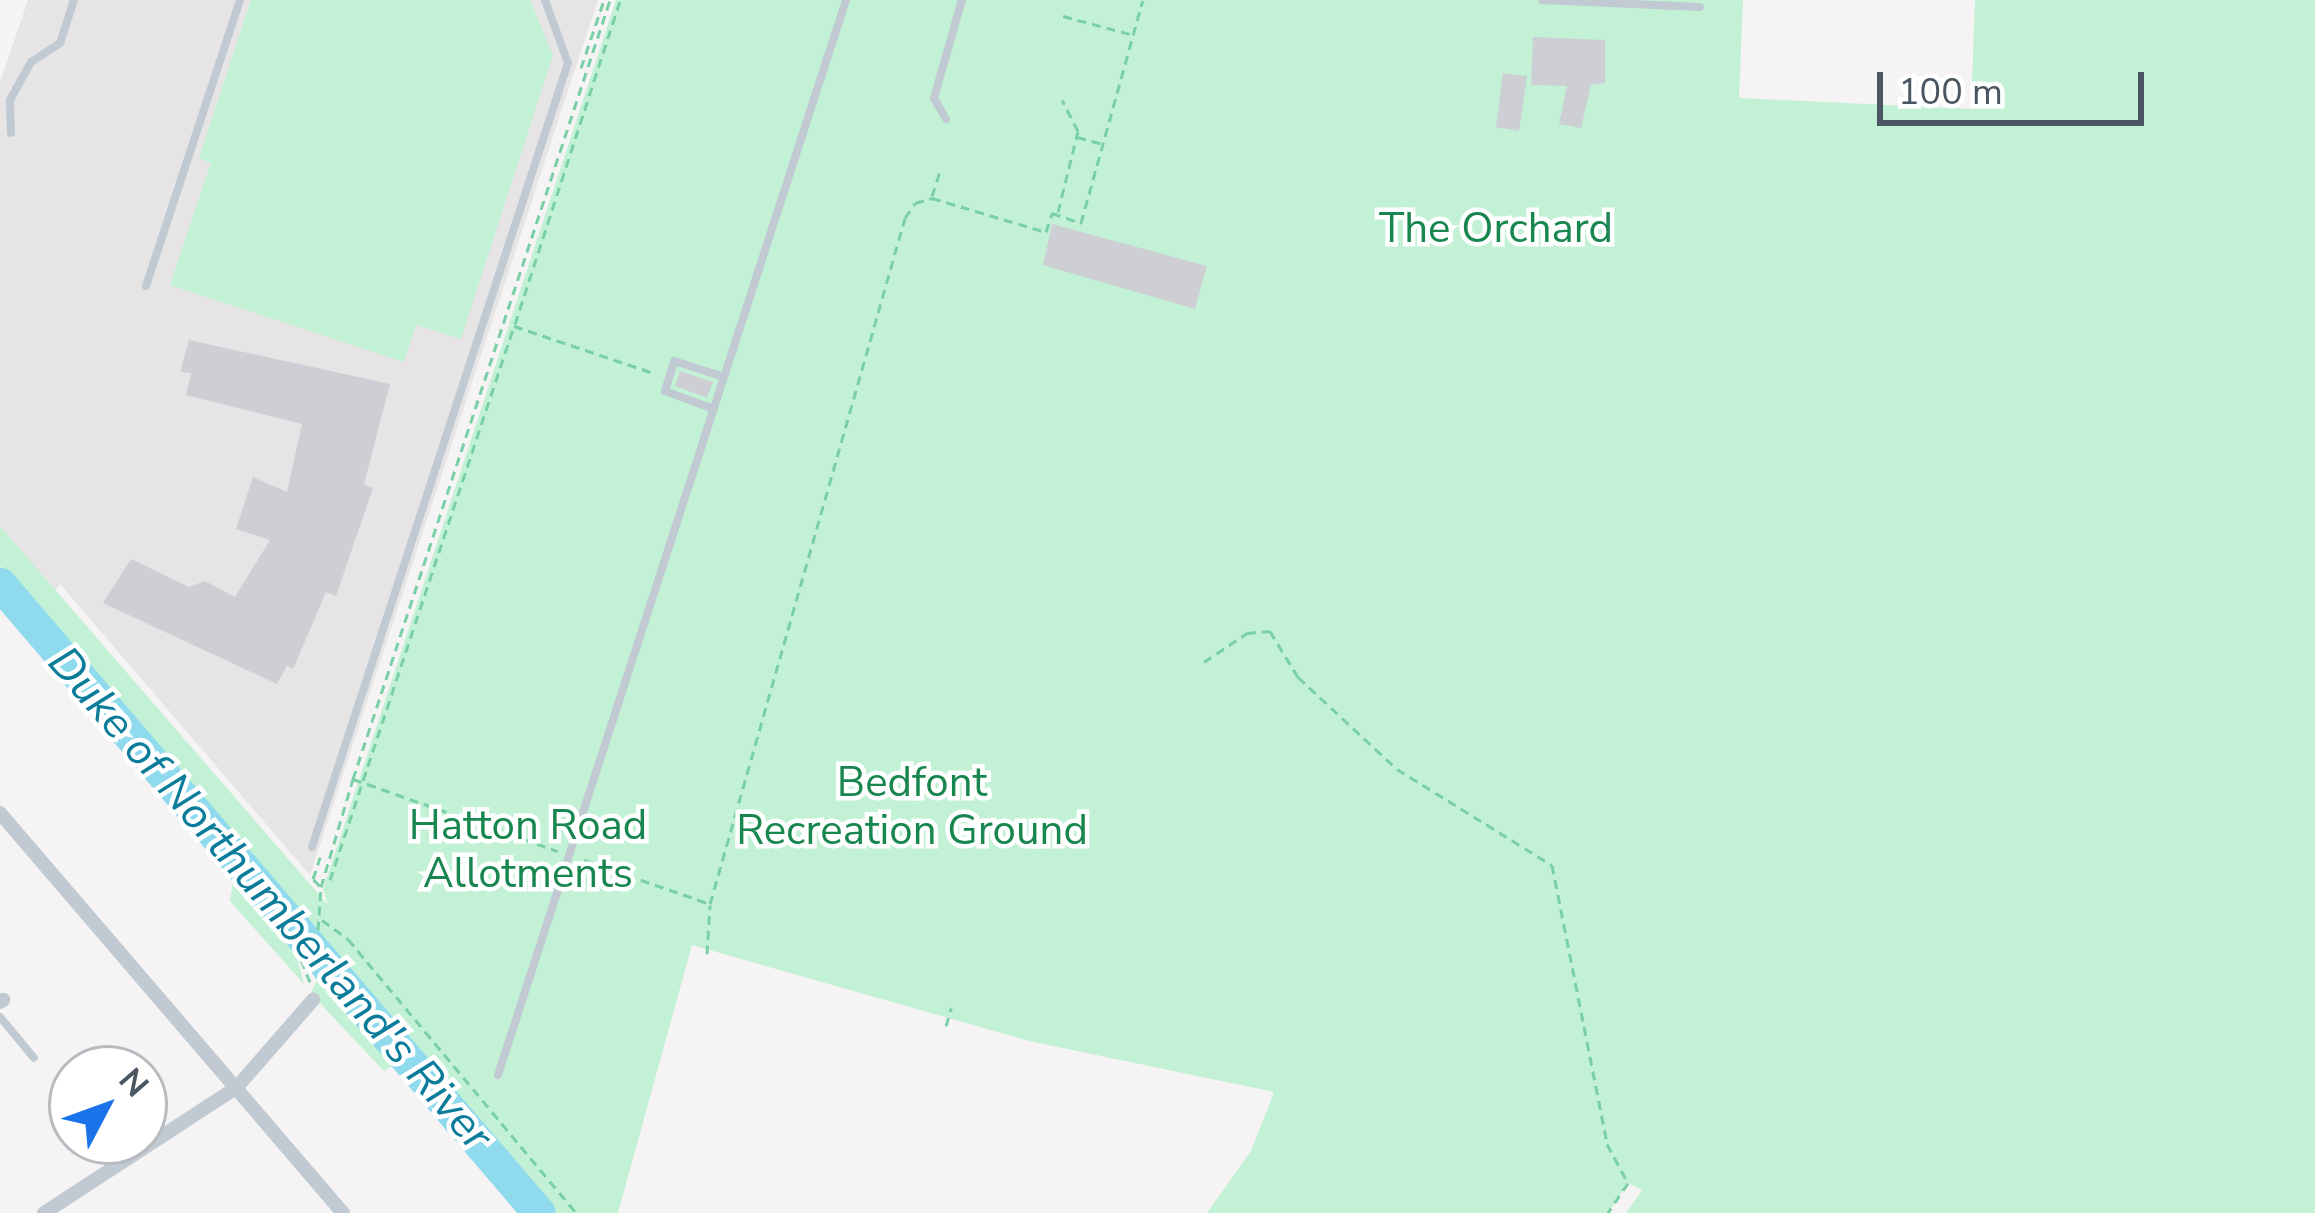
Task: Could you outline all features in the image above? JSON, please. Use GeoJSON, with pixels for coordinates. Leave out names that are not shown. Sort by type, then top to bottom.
{"type":"FeatureCollection","features":[{"type":"Feature","properties":{"kind":"street"},"geometry":{"type":"LineString","coordinates":[[0,813],[344,1213]]}},
{"type":"Feature","properties":{"kind":"street"},"geometry":{"type":"LineString","coordinates":[[44,1213],[237,1087],[313,1000]]}},
{"type":"Feature","properties":{"kind":"lane"},"geometry":{"type":"LineString","coordinates":[[11,133],[10,100],[31,62],[60,43],[74,0]]}},
{"type":"Feature","properties":{"kind":"lane"},"geometry":{"type":"LineString","coordinates":[[146,286],[240,0]]}},
{"type":"Feature","properties":{"kind":"lane"},"geometry":{"type":"LineString","coordinates":[[312,847],[568,63],[545,0]]}},
{"type":"Feature","properties":{"kind":"lane"},"geometry":{"type":"LineString","coordinates":[[498,1075],[846,0]]}},
{"type":"Feature","properties":{"kind":"lane"},"geometry":{"type":"LineString","coordinates":[[946,119],[934,98],[962,0]]}},
{"type":"Feature","properties":{"kind":"lane"},"geometry":{"type":"LineString","coordinates":[[1542,0],[1700,7]]}},
{"type":"Feature","properties":{"kind":"lane"},"geometry":{"type":"LineString","coordinates":[[711,408],[665,391],[674,361],[722,376]]}},
{"type":"Feature","properties":{"kind":"lane"},"geometry":{"type":"LineString","coordinates":[[0,1017],[34,1058]]}},
{"type":"Feature","properties":{"kind":"path"},"geometry":{"type":"LineString","coordinates":[[313,1000],[296,948],[321,919],[321,887],[352,779],[610,0]]}},
{"type":"Feature","properties":{"kind":"path"},"geometry":{"type":"LineString","coordinates":[[330,880],[620,0]]}},
{"type":"Feature","properties":{"kind":"path"},"geometry":{"type":"LineString","coordinates":[[1057,215],[1081,223],[1143,0]]}},
{"type":"Feature","properties":{"kind":"path"},"geometry":{"type":"LineString","coordinates":[[1063,16],[1133,35]]}},
{"type":"Feature","properties":{"kind":"path"},"geometry":{"type":"LineString","coordinates":[[707,954],[710,904],[905,218],[915,203],[932,198],[1046,232],[1057,215],[1076,137],[1062,100]]}},
{"type":"Feature","properties":{"kind":"path"},"geometry":{"type":"LineString","coordinates":[[1076,137],[1104,145]]}},
{"type":"Feature","properties":{"kind":"path"},"geometry":{"type":"LineString","coordinates":[[932,198],[941,169]]}},
{"type":"Feature","properties":{"kind":"path"},"geometry":{"type":"LineString","coordinates":[[514,326],[669,378]]}},
{"type":"Feature","properties":{"kind":"path"},"geometry":{"type":"LineString","coordinates":[[1204,662],[1247,633],[1270,631],[1298,676],[1397,769],[1552,865],[1607,1144],[1628,1183],[1608,1213]]}},
{"type":"Feature","properties":{"kind":"path"},"geometry":{"type":"LineString","coordinates":[[352,779],[710,904]]}},
{"type":"Feature","properties":{"kind":"path"},"geometry":{"type":"LineString","coordinates":[[321,919],[348,939],[576,1213]]}},
{"type":"Feature","properties":{"kind":"path"},"geometry":{"type":"LineString","coordinates":[[946,1026],[951,1008]]}},
{"type":"Feature","properties":{"kind":"shaded area"},"geometry":{"type":"Polygon","coordinates":[[[28,0],[598,0],[310,875],[60,584],[55,591],[0,526],[0,83],[28,0]]]}},
{"type":"Feature","properties":{"kind":"green space"},"geometry":{"type":"Polygon","coordinates":[[[251,0],[530,0],[553,55],[461,339],[416,325],[404,362],[170,285],[211,163],[199,158],[251,0]]]}},
{"type":"Feature","properties":{"kind":"green space"},"geometry":{"type":"Polygon","coordinates":[[[616,0],[1743,0],[1739,98],[1971,109],[1975,0],[2315,0],[2315,1213],[1626,1213],[1642,1190],[1628,1183],[1608,1213],[1207,1213],[1251,1151],[1274,1092],[1029,1041],[692,945],[618,1213],[555,1213],[0,566],[0,526],[328,905],[323,889],[616,0]]]}},
{"type":"Feature","properties":{"kind":"green space"},"geometry":{"type":"Polygon","coordinates":[[[234,874],[294,946],[304,984],[230,901],[234,874]]]}},
{"type":"Feature","properties":{"kind":"green space"},"geometry":{"type":"Polygon","coordinates":[[[300,951],[399,1062],[384,1071],[328,1012],[311,992],[317,981],[300,951]]]}},
{"type":"Feature","properties":{"kind":"building"},"geometry":{"type":"Polygon","coordinates":[[[1533,37],[1605,40],[1605,83],[1591,85],[1581,128],[1559,124],[1567,86],[1531,85],[1533,37]]]}},
{"type":"Feature","properties":{"kind":"building"},"geometry":{"type":"Polygon","coordinates":[[[1503,73],[1527,76],[1519,131],[1496,127],[1503,73]]]}},
{"type":"Feature","properties":{"kind":"building"},"geometry":{"type":"Polygon","coordinates":[[[1052,224],[1207,266],[1195,309],[1043,265],[1052,224]]]}},
{"type":"Feature","properties":{"kind":"building"},"geometry":{"type":"Polygon","coordinates":[[[189,340],[390,384],[364,484],[373,488],[336,596],[326,592],[293,669],[287,666],[277,684],[103,603],[131,559],[189,587],[205,581],[235,597],[270,540],[236,529],[253,477],[287,492],[302,424],[186,395],[191,373],[180,372],[189,340]]]}},
{"type":"Feature","properties":{"kind":"building"},"geometry":{"type":"Polygon","coordinates":[[[680,371],[713,382],[707,398],[675,386],[680,371]]]}},
{"type":"Feature","properties":{"kind":"waterway","name":"Duke of Northumberland's River"},"geometry":{"type":"LineString","coordinates":[[0,584],[539,1213]]}},
{"type":"Feature","properties":{"kind":"park label","name":"The Orchard"},"geometry":{"type":"Point","coordinates":[1496,229]}},
{"type":"Feature","properties":{"kind":"park label","name":"Bedfont Recreation Ground"},"geometry":{"type":"Point","coordinates":[912,807]}},
{"type":"Feature","properties":{"kind":"park label","name":"Hatton Road Allotments"},"geometry":{"type":"Point","coordinates":[528,850]}}]}
